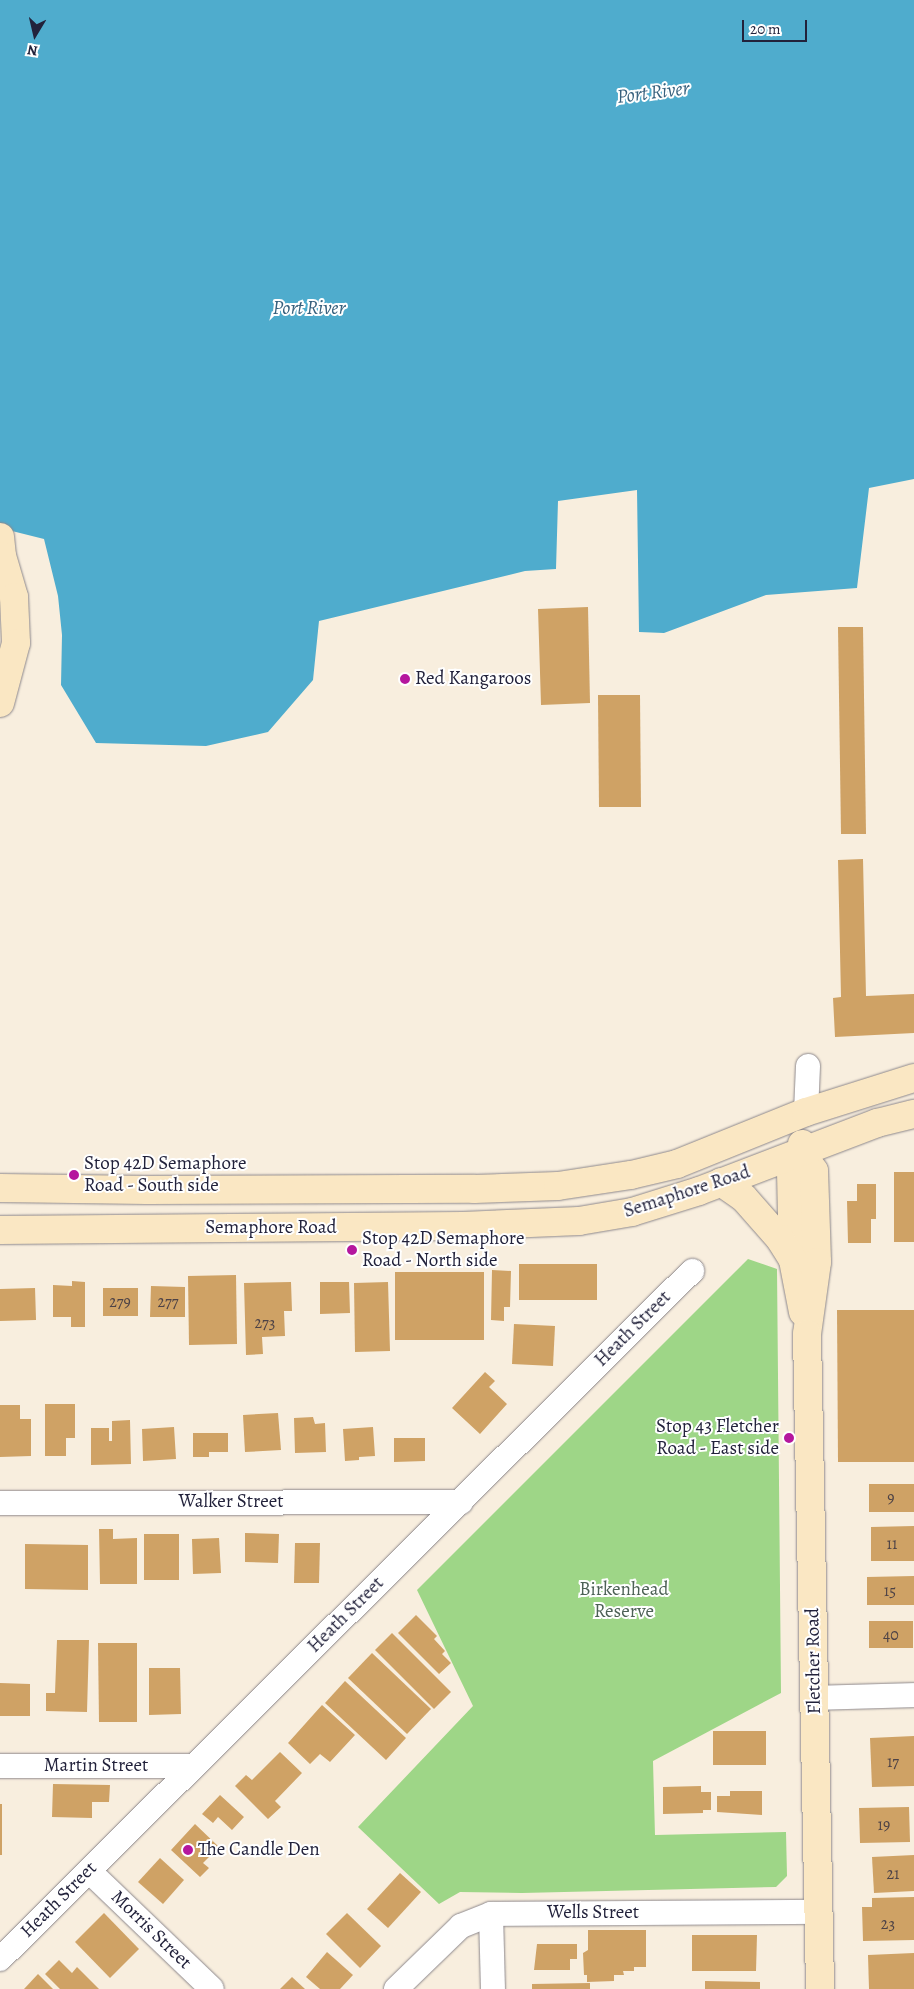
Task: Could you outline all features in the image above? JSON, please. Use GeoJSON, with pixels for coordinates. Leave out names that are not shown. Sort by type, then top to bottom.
{"type":"FeatureCollection","features":[{"type":"Feature","properties":{"kind":"main road"},"geometry":{"type":"LineString","coordinates":[[0,703],[16,643],[14,597],[1,555]]}},
{"type":"Feature","properties":{"kind":"main road","name":"Semaphore Road"},"geometry":{"type":"LineString","coordinates":[[0,1188],[316,1190],[558,1186],[631,1175],[677,1164],[806,1112],[914,1078]]}},
{"type":"Feature","properties":{"kind":"main road","name":"Fletcher Road"},"geometry":{"type":"LineString","coordinates":[[806,1112],[801,1153],[791,1172],[793,1260],[808,1334]]}},
{"type":"Feature","properties":{"kind":"main road","name":"Semaphore Road"},"geometry":{"type":"LineString","coordinates":[[0,1230],[463,1226],[579,1221],[632,1212],[801,1153],[877,1123],[914,1114]]}},
{"type":"Feature","properties":{"kind":"main road","name":"Fletcher Road"},"geometry":{"type":"LineString","coordinates":[[801,1153],[814,1171],[817,1262],[808,1334],[820,1989]]}},
{"type":"Feature","properties":{"kind":"main road"},"geometry":{"type":"LineString","coordinates":[[721,1182],[744,1198],[780,1239],[793,1260]]}},
{"type":"Feature","properties":{"kind":"street"},"geometry":{"type":"LineString","coordinates":[[806,1112],[808,1066]]}},
{"type":"Feature","properties":{"kind":"street","name":"Heath Street"},"geometry":{"type":"LineString","coordinates":[[0,1959],[692,1271]]}},
{"type":"Feature","properties":{"kind":"street","name":"Walker Street"},"geometry":{"type":"LineString","coordinates":[[0,1503],[461,1502]]}},
{"type":"Feature","properties":{"kind":"street"},"geometry":{"type":"LineString","coordinates":[[815,1698],[914,1695]]}},
{"type":"Feature","properties":{"kind":"street","name":"Martin Street"},"geometry":{"type":"LineString","coordinates":[[0,1766],[193,1766]]}},
{"type":"Feature","properties":{"kind":"street","name":"Morris Street"},"geometry":{"type":"LineString","coordinates":[[89,1870],[212,1989]]}},
{"type":"Feature","properties":{"kind":"street","name":"Wells Street"},"geometry":{"type":"LineString","coordinates":[[396,1989],[461,1926],[491,1914],[818,1912]]}},
{"type":"Feature","properties":{"kind":"street"},"geometry":{"type":"LineString","coordinates":[[491,1914],[493,1989]]}},
{"type":"Feature","properties":{"kind":"green space","name":"Birkenhead Reserve"},"geometry":{"type":"Polygon","coordinates":[[[748,1259],[777,1269],[781,1693],[653,1761],[655,1835],[786,1832],[787,1876],[776,1887],[522,1893],[460,1892],[439,1904],[358,1827],[473,1706],[417,1590],[748,1259]]]}},
{"type":"Feature","properties":{"kind":"water","name":"Port River"},"geometry":{"type":"Polygon","coordinates":[[[0,0],[914,0],[914,479],[869,488],[857,588],[766,595],[664,633],[639,632],[637,490],[558,501],[556,569],[525,571],[319,621],[313,680],[268,732],[206,746],[96,743],[61,685],[62,635],[58,596],[44,539],[0,528],[0,0]]]}},
{"type":"Feature","properties":{"kind":"building"},"geometry":{"type":"Polygon","coordinates":[[[588,607],[590,703],[541,705],[538,609],[588,607]]]}},
{"type":"Feature","properties":{"kind":"building"},"geometry":{"type":"Polygon","coordinates":[[[838,627],[863,627],[866,834],[841,834],[838,627]]]}},
{"type":"Feature","properties":{"kind":"building"},"geometry":{"type":"Polygon","coordinates":[[[598,695],[640,695],[641,807],[599,807],[598,695]]]}},
{"type":"Feature","properties":{"kind":"building"},"geometry":{"type":"Polygon","coordinates":[[[863,859],[866,996],[914,994],[914,1033],[835,1037],[833,998],[841,997],[838,860],[863,859]]]}},
{"type":"Feature","properties":{"kind":"building"},"geometry":{"type":"Polygon","coordinates":[[[894,1172],[914,1172],[914,1242],[894,1242],[894,1172]]]}},
{"type":"Feature","properties":{"kind":"building"},"geometry":{"type":"Polygon","coordinates":[[[857,1184],[876,1184],[876,1219],[871,1219],[871,1243],[848,1243],[847,1201],[857,1201],[857,1184]]]}},
{"type":"Feature","properties":{"kind":"building"},"geometry":{"type":"Polygon","coordinates":[[[519,1264],[597,1264],[597,1300],[519,1300],[519,1264]]]}},
{"type":"Feature","properties":{"kind":"building"},"geometry":{"type":"Polygon","coordinates":[[[492,1270],[511,1271],[510,1307],[504,1307],[504,1321],[491,1320],[492,1270]]]}},
{"type":"Feature","properties":{"kind":"building"},"geometry":{"type":"Polygon","coordinates":[[[395,1272],[484,1272],[484,1340],[395,1340],[395,1272]]]}},
{"type":"Feature","properties":{"kind":"building"},"geometry":{"type":"Polygon","coordinates":[[[236,1275],[237,1344],[189,1345],[188,1276],[236,1275]]]}},
{"type":"Feature","properties":{"kind":"building"},"geometry":{"type":"Polygon","coordinates":[[[72,1281],[85,1282],[85,1327],[71,1327],[71,1317],[53,1317],[53,1285],[72,1286],[72,1281]]]}},
{"type":"Feature","properties":{"kind":"building"},"geometry":{"type":"Polygon","coordinates":[[[291,1282],[292,1311],[284,1311],[285,1336],[262,1337],[263,1354],[246,1355],[244,1283],[291,1282]]]}},
{"type":"Feature","properties":{"kind":"building"},"geometry":{"type":"Polygon","coordinates":[[[320,1282],[349,1282],[350,1313],[320,1314],[320,1282]]]}},
{"type":"Feature","properties":{"kind":"building"},"geometry":{"type":"Polygon","coordinates":[[[388,1282],[390,1351],[355,1352],[354,1283],[388,1282]]]}},
{"type":"Feature","properties":{"kind":"building"},"geometry":{"type":"Polygon","coordinates":[[[151,1286],[185,1287],[185,1317],[150,1317],[151,1286]]]}},
{"type":"Feature","properties":{"kind":"building"},"geometry":{"type":"Polygon","coordinates":[[[35,1288],[36,1320],[0,1321],[0,1289],[35,1288]]]}},
{"type":"Feature","properties":{"kind":"building"},"geometry":{"type":"Polygon","coordinates":[[[103,1288],[138,1288],[138,1316],[103,1316],[103,1288]]]}},
{"type":"Feature","properties":{"kind":"building"},"geometry":{"type":"Polygon","coordinates":[[[837,1310],[914,1310],[914,1462],[838,1462],[837,1310]]]}},
{"type":"Feature","properties":{"kind":"building"},"geometry":{"type":"Polygon","coordinates":[[[514,1324],[555,1326],[553,1366],[512,1364],[514,1324]]]}},
{"type":"Feature","properties":{"kind":"building"},"geometry":{"type":"Polygon","coordinates":[[[485,1372],[495,1381],[489,1387],[507,1404],[480,1434],[452,1408],[485,1372]]]}},
{"type":"Feature","properties":{"kind":"building"},"geometry":{"type":"Polygon","coordinates":[[[45,1404],[75,1404],[75,1438],[66,1438],[66,1456],[45,1456],[45,1404]]]}},
{"type":"Feature","properties":{"kind":"building"},"geometry":{"type":"Polygon","coordinates":[[[0,1405],[20,1405],[20,1419],[31,1419],[31,1456],[0,1457],[0,1405]]]}},
{"type":"Feature","properties":{"kind":"building"},"geometry":{"type":"Polygon","coordinates":[[[278,1413],[281,1450],[245,1452],[243,1415],[278,1413]]]}},
{"type":"Feature","properties":{"kind":"building"},"geometry":{"type":"Polygon","coordinates":[[[313,1417],[315,1424],[325,1423],[326,1452],[295,1453],[294,1418],[313,1417]]]}},
{"type":"Feature","properties":{"kind":"building"},"geometry":{"type":"Polygon","coordinates":[[[130,1420],[131,1464],[91,1465],[91,1428],[109,1428],[109,1441],[112,1441],[112,1421],[130,1420]]]}},
{"type":"Feature","properties":{"kind":"building"},"geometry":{"type":"Polygon","coordinates":[[[174,1427],[176,1459],[143,1461],[142,1429],[174,1427]]]}},
{"type":"Feature","properties":{"kind":"building"},"geometry":{"type":"Polygon","coordinates":[[[373,1427],[375,1456],[359,1457],[359,1460],[345,1461],[343,1429],[373,1427]]]}},
{"type":"Feature","properties":{"kind":"building"},"geometry":{"type":"Polygon","coordinates":[[[193,1433],[228,1433],[228,1452],[209,1452],[209,1457],[193,1457],[193,1433]]]}},
{"type":"Feature","properties":{"kind":"building"},"geometry":{"type":"Polygon","coordinates":[[[394,1438],[425,1438],[425,1461],[394,1462],[394,1438]]]}},
{"type":"Feature","properties":{"kind":"building"},"geometry":{"type":"Polygon","coordinates":[[[869,1484],[914,1484],[914,1512],[869,1512],[869,1484]]]}},
{"type":"Feature","properties":{"kind":"building"},"geometry":{"type":"Polygon","coordinates":[[[914,1526],[914,1561],[871,1561],[871,1527],[914,1526]]]}},
{"type":"Feature","properties":{"kind":"building"},"geometry":{"type":"Polygon","coordinates":[[[99,1529],[113,1529],[113,1539],[137,1538],[137,1584],[100,1584],[99,1529]]]}},
{"type":"Feature","properties":{"kind":"building"},"geometry":{"type":"Polygon","coordinates":[[[245,1533],[279,1534],[278,1563],[245,1562],[245,1533]]]}},
{"type":"Feature","properties":{"kind":"building"},"geometry":{"type":"Polygon","coordinates":[[[144,1534],[179,1534],[179,1580],[144,1580],[144,1534]]]}},
{"type":"Feature","properties":{"kind":"building"},"geometry":{"type":"Polygon","coordinates":[[[219,1538],[221,1573],[193,1574],[192,1539],[219,1538]]]}},
{"type":"Feature","properties":{"kind":"building"},"geometry":{"type":"Polygon","coordinates":[[[295,1543],[320,1543],[319,1583],[294,1583],[295,1543]]]}},
{"type":"Feature","properties":{"kind":"building"},"geometry":{"type":"Polygon","coordinates":[[[25,1544],[88,1545],[88,1590],[25,1589],[25,1544]]]}},
{"type":"Feature","properties":{"kind":"building"},"geometry":{"type":"Polygon","coordinates":[[[914,1576],[914,1605],[867,1605],[867,1577],[914,1576]]]}},
{"type":"Feature","properties":{"kind":"building"},"geometry":{"type":"Polygon","coordinates":[[[416,1615],[437,1636],[434,1639],[445,1651],[442,1654],[451,1663],[439,1674],[398,1633],[416,1615]]]}},
{"type":"Feature","properties":{"kind":"building"},"geometry":{"type":"Polygon","coordinates":[[[869,1621],[913,1621],[913,1648],[869,1648],[869,1621]]]}},
{"type":"Feature","properties":{"kind":"building"},"geometry":{"type":"Polygon","coordinates":[[[392,1633],[451,1692],[434,1709],[375,1650],[392,1633]]]}},
{"type":"Feature","properties":{"kind":"building"},"geometry":{"type":"Polygon","coordinates":[[[57,1640],[89,1640],[87,1712],[46,1711],[46,1693],[55,1693],[57,1640]]]}},
{"type":"Feature","properties":{"kind":"building"},"geometry":{"type":"Polygon","coordinates":[[[98,1643],[137,1643],[137,1722],[99,1722],[98,1643]]]}},
{"type":"Feature","properties":{"kind":"building"},"geometry":{"type":"Polygon","coordinates":[[[372,1653],[431,1709],[407,1734],[348,1678],[372,1653]]]}},
{"type":"Feature","properties":{"kind":"building"},"geometry":{"type":"Polygon","coordinates":[[[149,1668],[180,1668],[181,1714],[149,1715],[149,1668]]]}},
{"type":"Feature","properties":{"kind":"building"},"geometry":{"type":"Polygon","coordinates":[[[345,1681],[406,1738],[386,1760],[325,1703],[345,1681]]]}},
{"type":"Feature","properties":{"kind":"building"},"geometry":{"type":"Polygon","coordinates":[[[0,1683],[30,1684],[30,1716],[0,1716],[0,1683]]]}},
{"type":"Feature","properties":{"kind":"building"},"geometry":{"type":"Polygon","coordinates":[[[322,1705],[355,1735],[330,1762],[320,1754],[310,1764],[288,1743],[322,1705]]]}},
{"type":"Feature","properties":{"kind":"building"},"geometry":{"type":"Polygon","coordinates":[[[713,1731],[766,1731],[766,1765],[713,1765],[713,1731]]]}},
{"type":"Feature","properties":{"kind":"building"},"geometry":{"type":"Polygon","coordinates":[[[914,1736],[914,1786],[872,1787],[870,1738],[914,1736]]]}},
{"type":"Feature","properties":{"kind":"building"},"geometry":{"type":"Polygon","coordinates":[[[280,1752],[302,1773],[275,1801],[281,1807],[268,1819],[235,1786],[246,1775],[252,1780],[280,1752]]]}},
{"type":"Feature","properties":{"kind":"building"},"geometry":{"type":"Polygon","coordinates":[[[53,1784],[110,1785],[109,1802],[92,1802],[92,1818],[52,1817],[53,1784]]]}},
{"type":"Feature","properties":{"kind":"building"},"geometry":{"type":"Polygon","coordinates":[[[701,1786],[701,1792],[711,1792],[711,1810],[703,1810],[703,1813],[663,1814],[663,1787],[701,1786]]]}},
{"type":"Feature","properties":{"kind":"building"},"geometry":{"type":"Polygon","coordinates":[[[730,1791],[762,1791],[762,1815],[717,1812],[717,1796],[730,1796],[730,1791]]]}},
{"type":"Feature","properties":{"kind":"building"},"geometry":{"type":"Polygon","coordinates":[[[220,1795],[244,1817],[232,1830],[218,1817],[213,1823],[202,1814],[220,1795]]]}},
{"type":"Feature","properties":{"kind":"building"},"geometry":{"type":"Polygon","coordinates":[[[0,1804],[2,1804],[2,1855],[0,1855],[0,1804]]]}},
{"type":"Feature","properties":{"kind":"building"},"geometry":{"type":"Polygon","coordinates":[[[909,1807],[910,1842],[860,1843],[859,1808],[909,1807]]]}},
{"type":"Feature","properties":{"kind":"building"},"geometry":{"type":"Polygon","coordinates":[[[195,1824],[219,1847],[203,1863],[209,1868],[200,1877],[171,1850],[195,1824]]]}},
{"type":"Feature","properties":{"kind":"building"},"geometry":{"type":"Polygon","coordinates":[[[914,1855],[914,1891],[874,1893],[872,1857],[914,1855]]]}},
{"type":"Feature","properties":{"kind":"building"},"geometry":{"type":"Polygon","coordinates":[[[160,1858],[184,1880],[163,1904],[138,1882],[160,1858]]]}},
{"type":"Feature","properties":{"kind":"building"},"geometry":{"type":"Polygon","coordinates":[[[400,1873],[421,1892],[388,1928],[367,1909],[400,1873]]]}},
{"type":"Feature","properties":{"kind":"building"},"geometry":{"type":"Polygon","coordinates":[[[914,1897],[914,1940],[863,1941],[862,1907],[872,1907],[872,1898],[914,1897]]]}},
{"type":"Feature","properties":{"kind":"building"},"geometry":{"type":"Polygon","coordinates":[[[104,1913],[139,1949],[110,1978],[75,1942],[104,1913]]]}},
{"type":"Feature","properties":{"kind":"building"},"geometry":{"type":"Polygon","coordinates":[[[347,1913],[381,1946],[360,1968],[326,1934],[347,1913]]]}},
{"type":"Feature","properties":{"kind":"building"},"geometry":{"type":"Polygon","coordinates":[[[588,1930],[646,1930],[646,1967],[634,1967],[634,1971],[623,1971],[624,1975],[614,1975],[614,1981],[587,1982],[587,1975],[584,1975],[583,1953],[588,1950],[588,1930]]]}},
{"type":"Feature","properties":{"kind":"building"},"geometry":{"type":"Polygon","coordinates":[[[692,1935],[757,1935],[756,1971],[692,1971],[692,1935]]]}},
{"type":"Feature","properties":{"kind":"building"},"geometry":{"type":"Polygon","coordinates":[[[537,1944],[577,1944],[577,1959],[570,1959],[570,1970],[534,1970],[537,1944]]]}},
{"type":"Feature","properties":{"kind":"building"},"geometry":{"type":"Polygon","coordinates":[[[327,1952],[353,1975],[340,1989],[320,1989],[306,1977],[327,1952]]]}},
{"type":"Feature","properties":{"kind":"building"},"geometry":{"type":"Polygon","coordinates":[[[914,1953],[914,1989],[869,1989],[868,1955],[914,1953]]]}},
{"type":"Feature","properties":{"kind":"building"},"geometry":{"type":"Polygon","coordinates":[[[59,1960],[72,1973],[77,1967],[99,1989],[60,1989],[45,1974],[59,1960]]]}},
{"type":"Feature","properties":{"kind":"building"},"geometry":{"type":"Polygon","coordinates":[[[38,1974],[53,1989],[24,1989],[38,1974]]]}},
{"type":"Feature","properties":{"kind":"building"},"geometry":{"type":"Polygon","coordinates":[[[292,1977],[305,1989],[280,1989],[292,1977]]]}},
{"type":"Feature","properties":{"kind":"building"},"geometry":{"type":"Polygon","coordinates":[[[705,1981],[760,1982],[760,1989],[705,1989],[705,1981]]]}},
{"type":"Feature","properties":{"kind":"building"},"geometry":{"type":"Polygon","coordinates":[[[590,1983],[590,1989],[532,1989],[532,1984],[590,1983]]]}},
{"type":"Feature","properties":{"kind":"place","name":"Red Kangaroos"},"geometry":{"type":"Point","coordinates":[405,679]}},
{"type":"Feature","properties":{"kind":"place","name":"Stop 42D Semaphore Road - South side"},"geometry":{"type":"Point","coordinates":[74,1175]}},
{"type":"Feature","properties":{"kind":"place","name":"Stop 42D Semaphore Road - North side"},"geometry":{"type":"Point","coordinates":[352,1250]}},
{"type":"Feature","properties":{"kind":"place","name":"Stop 43 Fletcher Road - East side"},"geometry":{"type":"Point","coordinates":[789,1438]}},
{"type":"Feature","properties":{"kind":"place","name":"The Candle Den"},"geometry":{"type":"Point","coordinates":[188,1850]}}]}
